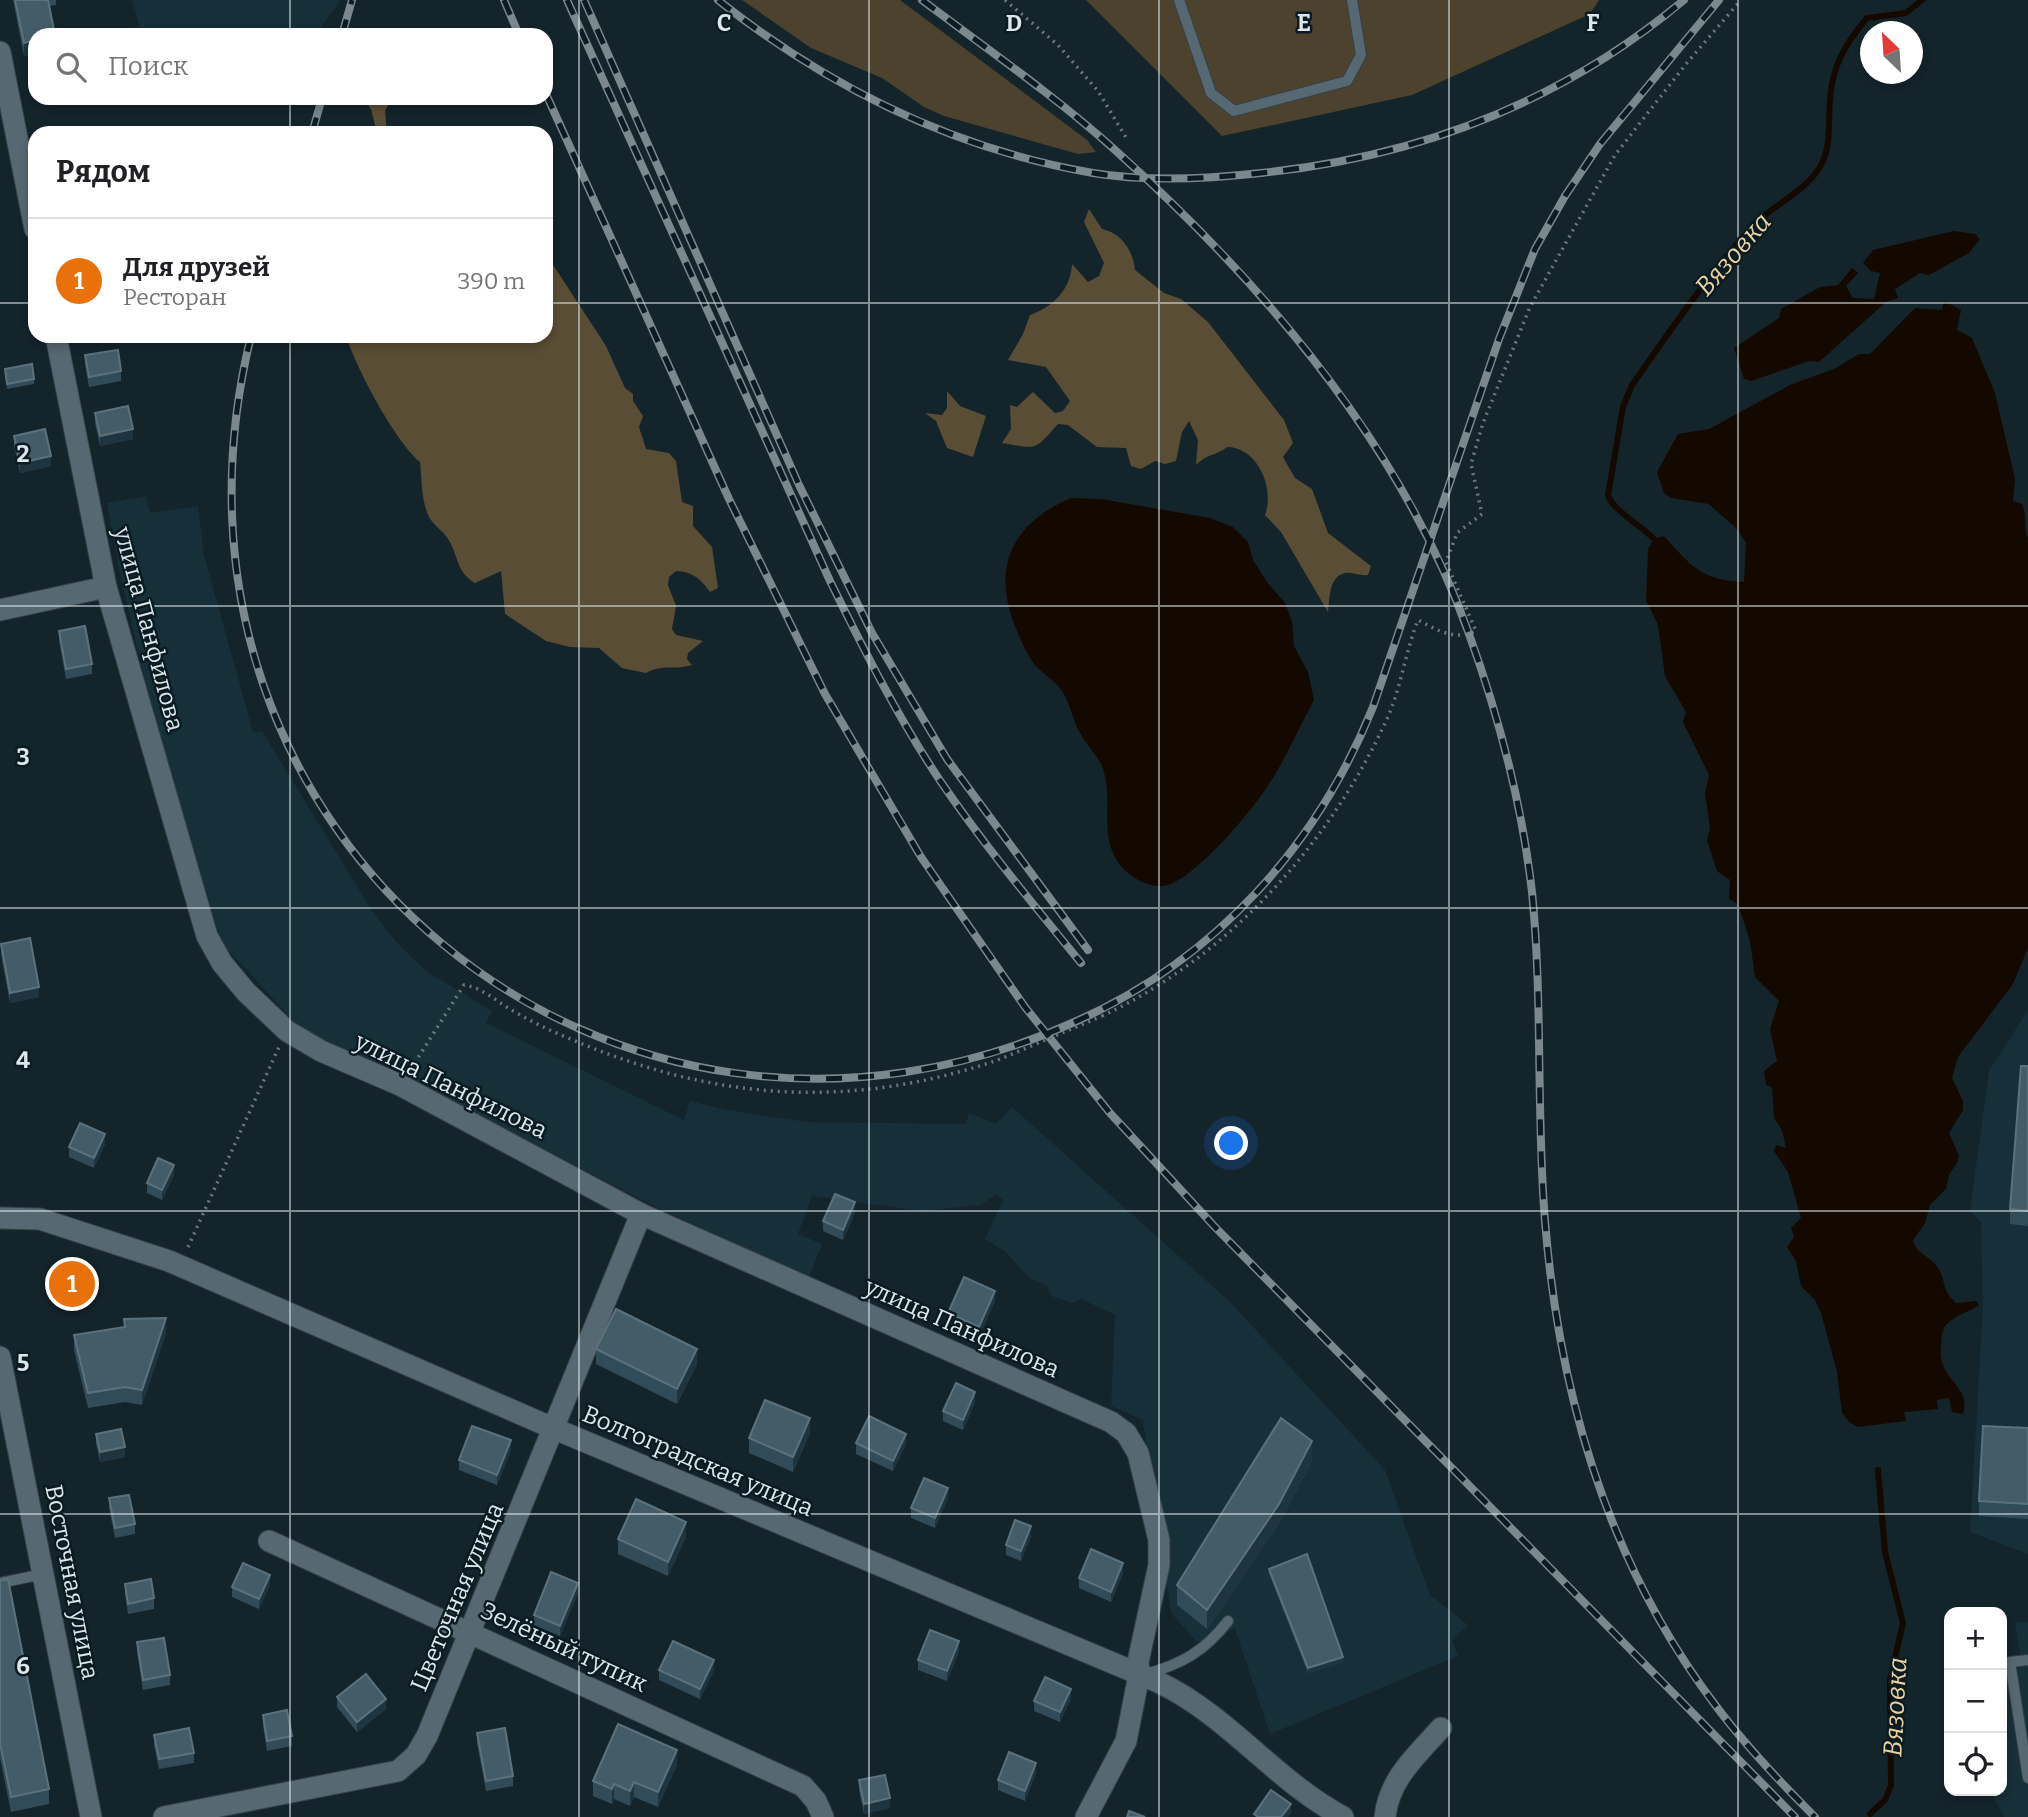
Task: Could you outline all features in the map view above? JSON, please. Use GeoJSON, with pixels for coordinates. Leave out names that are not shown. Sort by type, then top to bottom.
{"type":"FeatureCollection","features":[{"type":"Feature","properties":{"kind":"street"},"geometry":{"type":"LineString","coordinates":[[0,52],[28,194]]}},
{"type":"Feature","properties":{"kind":"street","name":"улица Панфилова"},"geometry":{"type":"LineString","coordinates":[[57,343],[106,587],[213,951],[238,983],[287,1031],[346,1064],[400,1085],[641,1214],[1111,1422],[1126,1433],[1138,1453],[1159,1540],[1157,1584],[1143,1637],[1139,1675],[1126,1741],[1086,1817]]}},
{"type":"Feature","properties":{"kind":"street"},"geometry":{"type":"LineString","coordinates":[[0,610],[106,587]]}},
{"type":"Feature","properties":{"kind":"street","name":"Цветочная улица"},"geometry":{"type":"LineString","coordinates":[[164,1817],[398,1772],[416,1755],[472,1633],[641,1214]]}},
{"type":"Feature","properties":{"kind":"street","name":"Волгоградская улица"},"geometry":{"type":"LineString","coordinates":[[0,1218],[40,1219],[180,1265],[555,1429],[1139,1675],[1199,1704],[1301,1792],[1343,1817]]}},
{"type":"Feature","properties":{"kind":"street","name":"Восточная улица"},"geometry":{"type":"LineString","coordinates":[[0,1359],[91,1817]]}},
{"type":"Feature","properties":{"kind":"street","name":"Зелёный тупик"},"geometry":{"type":"LineString","coordinates":[[269,1541],[803,1786],[816,1801],[823,1817]]}},
{"type":"Feature","properties":{"kind":"street"},"geometry":{"type":"LineString","coordinates":[[1385,1817],[1390,1791],[1400,1774],[1441,1728]]}},
{"type":"Feature","properties":{"kind":"lane"},"geometry":{"type":"LineString","coordinates":[[1179,0],[1211,93],[1234,111],[1347,81],[1361,55],[1352,0]]}},
{"type":"Feature","properties":{"kind":"lane"},"geometry":{"type":"LineString","coordinates":[[0,1583],[43,1573]]}},
{"type":"Feature","properties":{"kind":"lane"},"geometry":{"type":"LineString","coordinates":[[1139,1675],[1161,1670],[1209,1645],[1228,1621]]}},
{"type":"Feature","properties":{"kind":"lane"},"geometry":{"type":"LineString","coordinates":[[2028,1660],[2010,1662],[2028,1778]]}},
{"type":"Feature","properties":{"kind":"path"},"geometry":{"type":"LineString","coordinates":[[1006,0],[1058,45],[1098,90],[1128,141]]}},
{"type":"Feature","properties":{"kind":"path"},"geometry":{"type":"LineString","coordinates":[[400,1085],[464,985],[475,987],[515,1012],[571,1040],[630,1063],[746,1088],[825,1095],[889,1089],[942,1078],[998,1060],[1102,1016],[1150,991],[1191,964],[1239,922],[1318,839],[1387,720],[1400,683],[1405,652],[1418,620],[1450,636],[1464,636],[1476,631],[1446,562],[1457,533],[1482,514],[1471,464],[1483,423],[1530,307],[1615,155],[1686,64],[1741,0]]}},
{"type":"Feature","properties":{"kind":"path"},"geometry":{"type":"LineString","coordinates":[[180,1265],[287,1031]]}},
{"type":"Feature","properties":{"kind":"shaded area"},"geometry":{"type":"Polygon","coordinates":[[[132,0],[338,0],[339,3],[320,28],[140,28],[132,0]]]}},
{"type":"Feature","properties":{"kind":"shaded area"},"geometry":{"type":"Polygon","coordinates":[[[742,0],[900,0],[1087,140],[1096,152],[1078,154],[944,116],[924,107],[882,78],[811,48],[742,0]]]}},
{"type":"Feature","properties":{"kind":"shaded area"},"geometry":{"type":"Polygon","coordinates":[[[1086,0],[1599,0],[1590,14],[1412,95],[1222,136],[1086,0]]]}},
{"type":"Feature","properties":{"kind":"shaded area"},"geometry":{"type":"Polygon","coordinates":[[[368,105],[388,105],[385,111],[386,126],[375,126],[368,105]]]}},
{"type":"Feature","properties":{"kind":"shaded area"},"geometry":{"type":"Polygon","coordinates":[[[1089,209],[1102,229],[1115,234],[1125,244],[1132,256],[1135,270],[1164,293],[1181,299],[1208,322],[1284,420],[1293,443],[1283,457],[1295,478],[1312,489],[1328,533],[1371,566],[1368,575],[1345,573],[1335,579],[1328,612],[1281,532],[1265,515],[1268,505],[1266,482],[1255,462],[1238,449],[1227,447],[1196,465],[1198,440],[1189,421],[1182,432],[1176,461],[1165,464],[1155,461],[1141,469],[1131,466],[1126,448],[1097,447],[1068,425],[1058,424],[1034,446],[1002,443],[1011,429],[1010,405],[1017,407],[1033,392],[1055,413],[1063,411],[1070,401],[1046,367],[1008,360],[1030,315],[1053,302],[1064,289],[1072,264],[1088,282],[1099,276],[1104,263],[1084,222],[1089,209]]]}},
{"type":"Feature","properties":{"kind":"shaded area"},"geometry":{"type":"Polygon","coordinates":[[[1954,231],[1975,234],[1980,239],[1969,253],[1929,275],[1920,273],[1895,289],[1898,298],[1886,302],[1819,362],[1809,361],[1751,381],[1744,379],[1734,348],[1779,318],[1781,309],[1820,287],[1838,285],[1852,268],[1858,273],[1846,286],[1853,298],[1874,299],[1880,273],[1871,271],[1863,263],[1873,250],[1954,231]]]}},
{"type":"Feature","properties":{"kind":"shaded area"},"geometry":{"type":"Polygon","coordinates":[[[553,265],[606,346],[625,388],[633,394],[633,401],[643,416],[639,427],[646,449],[669,453],[676,461],[682,502],[693,506],[693,526],[712,547],[718,588],[710,592],[692,574],[676,571],[669,577],[668,585],[676,606],[672,629],[676,635],[703,641],[688,653],[687,659],[692,665],[658,668],[646,673],[622,668],[599,648],[570,647],[546,641],[505,614],[501,571],[475,583],[462,570],[450,542],[426,510],[420,462],[410,452],[378,405],[349,343],[553,343],[553,265]]]}},
{"type":"Feature","properties":{"kind":"shaded area"},"geometry":{"type":"Polygon","coordinates":[[[1944,301],[1961,310],[1957,330],[1972,338],[1995,393],[2015,479],[2013,501],[2022,504],[2028,539],[2028,948],[2013,984],[1958,1057],[1952,1078],[1963,1101],[1963,1110],[1949,1133],[1959,1156],[1949,1175],[1946,1189],[1930,1205],[1925,1223],[1913,1240],[1917,1249],[1935,1264],[1948,1294],[1956,1303],[1976,1301],[1979,1305],[1950,1322],[1944,1327],[1942,1335],[1941,1358],[1944,1368],[1963,1396],[1963,1414],[1952,1412],[1949,1398],[1937,1400],[1938,1409],[1904,1412],[1906,1421],[1858,1427],[1849,1422],[1842,1413],[1837,1372],[1821,1313],[1815,1300],[1801,1286],[1796,1261],[1787,1247],[1794,1237],[1791,1228],[1801,1218],[1788,1172],[1774,1151],[1776,1145],[1786,1148],[1782,1130],[1774,1118],[1772,1088],[1766,1085],[1764,1071],[1777,1061],[1770,1029],[1779,1001],[1755,977],[1750,941],[1738,904],[1729,899],[1730,880],[1717,871],[1707,840],[1710,828],[1705,794],[1709,775],[1683,722],[1686,712],[1665,676],[1658,625],[1646,600],[1648,549],[1654,539],[1664,536],[1698,570],[1717,578],[1744,582],[1746,543],[1737,529],[1709,504],[1671,498],[1664,493],[1657,472],[1678,434],[1709,429],[1792,384],[1834,369],[1859,354],[1870,354],[1915,308],[1942,310],[1944,301]]]}},
{"type":"Feature","properties":{"kind":"shaded area"},"geometry":{"type":"Polygon","coordinates":[[[947,391],[960,406],[986,416],[973,457],[947,448],[936,421],[925,413],[942,415],[947,408],[947,391]]]}},
{"type":"Feature","properties":{"kind":"shaded area"},"geometry":{"type":"Polygon","coordinates":[[[146,496],[150,513],[198,506],[204,555],[253,732],[262,731],[371,909],[397,943],[426,971],[492,1011],[486,1023],[684,1120],[690,1101],[727,1110],[807,1122],[966,1124],[969,1113],[996,1124],[1012,1107],[1230,1302],[1385,1470],[1430,1595],[1468,1625],[1452,1640],[1458,1656],[1270,1734],[1235,1629],[1197,1642],[1171,1613],[1143,1420],[1111,1406],[1115,1315],[1081,1299],[1073,1303],[1051,1296],[1047,1286],[1029,1278],[1006,1252],[985,1239],[1003,1200],[996,1194],[981,1205],[922,1211],[812,1196],[798,1234],[822,1244],[809,1278],[650,1204],[397,1073],[309,1038],[222,943],[155,722],[121,579],[107,503],[146,496]]]}},
{"type":"Feature","properties":{"kind":"shaded area"},"geometry":{"type":"Polygon","coordinates":[[[1071,498],[1101,499],[1210,518],[1233,527],[1248,542],[1253,560],[1285,603],[1292,622],[1294,646],[1308,672],[1314,700],[1269,784],[1221,844],[1190,872],[1163,886],[1151,885],[1134,878],[1121,866],[1114,854],[1109,842],[1107,790],[1101,764],[1080,733],[1064,694],[1028,655],[1008,604],[1005,584],[1012,549],[1034,520],[1071,498]]]}},
{"type":"Feature","properties":{"kind":"shaded area"},"geometry":{"type":"Polygon","coordinates":[[[2028,1010],[2028,1554],[1970,1532],[1983,1307],[1981,1222],[1970,1211],[1989,1071],[2028,1010]]]}},
{"type":"Feature","properties":{"kind":"shaded area"},"geometry":{"type":"Polygon","coordinates":[[[2028,1622],[2028,1817],[2004,1817],[1993,1796],[2007,1796],[2007,1657],[2020,1655],[2015,1623],[2028,1622]]]}},
{"type":"Feature","properties":{"kind":"building"},"geometry":{"type":"Polygon","coordinates":[[[15,0],[48,0],[54,28],[28,28],[28,42],[24,43],[15,0]]]}},
{"type":"Feature","properties":{"kind":"building"},"geometry":{"type":"Polygon","coordinates":[[[118,350],[121,371],[89,377],[85,355],[118,350]]]}},
{"type":"Feature","properties":{"kind":"building"},"geometry":{"type":"Polygon","coordinates":[[[32,364],[34,379],[7,384],[5,369],[32,364]]]}},
{"type":"Feature","properties":{"kind":"building"},"geometry":{"type":"Polygon","coordinates":[[[128,406],[133,429],[100,436],[95,413],[128,406]]]}},
{"type":"Feature","properties":{"kind":"building"},"geometry":{"type":"Polygon","coordinates":[[[45,429],[51,456],[20,463],[14,436],[45,429]]]}},
{"type":"Feature","properties":{"kind":"building"},"geometry":{"type":"Polygon","coordinates":[[[85,626],[92,664],[66,669],[59,631],[85,626]]]}},
{"type":"Feature","properties":{"kind":"building"},"geometry":{"type":"Polygon","coordinates":[[[30,938],[39,987],[10,993],[1,944],[30,938]]]}},
{"type":"Feature","properties":{"kind":"building"},"geometry":{"type":"Polygon","coordinates":[[[2021,1066],[2028,1066],[2028,1211],[2010,1209],[2021,1066]]]}},
{"type":"Feature","properties":{"kind":"building"},"geometry":{"type":"Polygon","coordinates":[[[80,1123],[105,1134],[94,1158],[69,1147],[80,1123]]]}},
{"type":"Feature","properties":{"kind":"building"},"geometry":{"type":"Polygon","coordinates":[[[158,1158],[174,1165],[162,1190],[147,1183],[158,1158]]]}},
{"type":"Feature","properties":{"kind":"building"},"geometry":{"type":"Polygon","coordinates":[[[835,1194],[855,1202],[843,1230],[823,1221],[835,1194]]]}},
{"type":"Feature","properties":{"kind":"building"},"geometry":{"type":"Polygon","coordinates":[[[964,1277],[995,1291],[979,1327],[948,1313],[964,1277]]]}},
{"type":"Feature","properties":{"kind":"building"},"geometry":{"type":"Polygon","coordinates":[[[616,1309],[697,1349],[677,1389],[596,1349],[616,1309]]]}},
{"type":"Feature","properties":{"kind":"building"},"geometry":{"type":"Polygon","coordinates":[[[166,1318],[142,1390],[125,1387],[88,1393],[74,1335],[125,1327],[124,1319],[166,1318]]]}},
{"type":"Feature","properties":{"kind":"building"},"geometry":{"type":"Polygon","coordinates":[[[956,1383],[975,1392],[963,1420],[943,1411],[956,1383]]]}},
{"type":"Feature","properties":{"kind":"building"},"geometry":{"type":"Polygon","coordinates":[[[765,1400],[810,1418],[793,1457],[749,1438],[765,1400]]]}},
{"type":"Feature","properties":{"kind":"building"},"geometry":{"type":"Polygon","coordinates":[[[869,1416],[906,1434],[893,1461],[856,1443],[869,1416]]]}},
{"type":"Feature","properties":{"kind":"building"},"geometry":{"type":"Polygon","coordinates":[[[1281,1418],[1312,1441],[1279,1504],[1207,1610],[1177,1585],[1281,1418]]]}},
{"type":"Feature","properties":{"kind":"building"},"geometry":{"type":"Polygon","coordinates":[[[472,1426],[511,1440],[497,1475],[459,1460],[472,1426]]]}},
{"type":"Feature","properties":{"kind":"building"},"geometry":{"type":"Polygon","coordinates":[[[1983,1426],[2028,1428],[2028,1504],[1979,1501],[1983,1426]]]}},
{"type":"Feature","properties":{"kind":"building"},"geometry":{"type":"Polygon","coordinates":[[[121,1429],[125,1447],[100,1452],[96,1434],[121,1429]]]}},
{"type":"Feature","properties":{"kind":"building"},"geometry":{"type":"Polygon","coordinates":[[[924,1478],[948,1488],[935,1518],[911,1508],[924,1478]]]}},
{"type":"Feature","properties":{"kind":"building"},"geometry":{"type":"Polygon","coordinates":[[[129,1495],[135,1524],[115,1528],[109,1498],[129,1495]]]}},
{"type":"Feature","properties":{"kind":"building"},"geometry":{"type":"Polygon","coordinates":[[[636,1499],[686,1522],[668,1562],[618,1539],[636,1499]]]}},
{"type":"Feature","properties":{"kind":"building"},"geometry":{"type":"Polygon","coordinates":[[[1015,1520],[1031,1526],[1021,1551],[1006,1545],[1015,1520]]]}},
{"type":"Feature","properties":{"kind":"building"},"geometry":{"type":"Polygon","coordinates":[[[1091,1549],[1123,1563],[1111,1592],[1079,1578],[1091,1549]]]}},
{"type":"Feature","properties":{"kind":"building"},"geometry":{"type":"Polygon","coordinates":[[[1307,1554],[1343,1657],[1308,1668],[1269,1569],[1307,1554]]]}},
{"type":"Feature","properties":{"kind":"building"},"geometry":{"type":"Polygon","coordinates":[[[243,1563],[270,1575],[259,1599],[232,1587],[243,1563]]]}},
{"type":"Feature","properties":{"kind":"building"},"geometry":{"type":"Polygon","coordinates":[[[551,1572],[578,1583],[560,1626],[534,1615],[551,1572]]]}},
{"type":"Feature","properties":{"kind":"building"},"geometry":{"type":"Polygon","coordinates":[[[8,1579],[49,1789],[11,1797],[0,1743],[0,1581],[8,1579]]]}},
{"type":"Feature","properties":{"kind":"building"},"geometry":{"type":"Polygon","coordinates":[[[151,1579],[154,1598],[128,1604],[125,1584],[151,1579]]]}},
{"type":"Feature","properties":{"kind":"building"},"geometry":{"type":"Polygon","coordinates":[[[930,1630],[959,1641],[947,1671],[918,1660],[930,1630]]]}},
{"type":"Feature","properties":{"kind":"building"},"geometry":{"type":"Polygon","coordinates":[[[164,1638],[170,1675],[143,1680],[137,1642],[164,1638]]]}},
{"type":"Feature","properties":{"kind":"building"},"geometry":{"type":"Polygon","coordinates":[[[673,1641],[714,1660],[700,1689],[659,1670],[673,1641]]]}},
{"type":"Feature","properties":{"kind":"building"},"geometry":{"type":"Polygon","coordinates":[[[366,1674],[386,1699],[357,1722],[337,1697],[366,1674]]]}},
{"type":"Feature","properties":{"kind":"building"},"geometry":{"type":"Polygon","coordinates":[[[1045,1677],[1071,1689],[1060,1712],[1034,1701],[1045,1677]]]}},
{"type":"Feature","properties":{"kind":"building"},"geometry":{"type":"Polygon","coordinates":[[[287,1710],[292,1736],[267,1741],[263,1715],[287,1710]]]}},
{"type":"Feature","properties":{"kind":"building"},"geometry":{"type":"Polygon","coordinates":[[[618,1724],[677,1750],[658,1792],[634,1782],[630,1791],[614,1784],[612,1789],[593,1781],[618,1724]]]}},
{"type":"Feature","properties":{"kind":"building"},"geometry":{"type":"Polygon","coordinates":[[[189,1728],[194,1753],[159,1759],[154,1735],[189,1728]]]}},
{"type":"Feature","properties":{"kind":"building"},"geometry":{"type":"Polygon","coordinates":[[[505,1728],[513,1776],[486,1781],[477,1733],[505,1728]]]}},
{"type":"Feature","properties":{"kind":"building"},"geometry":{"type":"Polygon","coordinates":[[[1009,1752],[1036,1763],[1025,1791],[998,1780],[1009,1752]]]}},
{"type":"Feature","properties":{"kind":"building"},"geometry":{"type":"Polygon","coordinates":[[[885,1775],[890,1798],[864,1804],[859,1780],[885,1775]]]}},
{"type":"Feature","properties":{"kind":"building"},"geometry":{"type":"Polygon","coordinates":[[[1271,1790],[1291,1804],[1281,1817],[1258,1817],[1254,1814],[1271,1790]]]}},
{"type":"Feature","properties":{"kind":"building"},"geometry":{"type":"Polygon","coordinates":[[[1129,1811],[1145,1817],[1127,1817],[1129,1811]]]}},
{"type":"Feature","properties":{"kind":"waterway","name":"Вязовка"},"geometry":{"type":"LineString","coordinates":[[1654,539],[1621,512],[1608,495],[1623,407],[1632,385],[1689,304],[1735,246],[1760,219],[1797,192],[1820,167],[1828,142],[1831,87],[1837,65],[1859,27],[1867,18],[1906,13],[1922,0]]}},
{"type":"Feature","properties":{"kind":"waterway","name":"Вязовка"},"geometry":{"type":"LineString","coordinates":[[1870,1814],[1885,1800],[1891,1785],[1890,1680],[1903,1623],[1885,1552],[1878,1470]]}},
{"type":"Feature","properties":{"kind":"railway"},"geometry":{"type":"LineString","coordinates":[[344,28],[352,0]]}},
{"type":"Feature","properties":{"kind":"railway"},"geometry":{"type":"LineString","coordinates":[[504,0],[516,28]]}},
{"type":"Feature","properties":{"kind":"railway"},"geometry":{"type":"LineString","coordinates":[[567,0],[830,581],[882,683],[925,758],[957,805],[1081,963]]}},
{"type":"Feature","properties":{"kind":"railway"},"geometry":{"type":"LineString","coordinates":[[584,0],[799,485],[872,633],[947,759],[1088,950]]}},
{"type":"Feature","properties":{"kind":"railway"},"geometry":{"type":"LineString","coordinates":[[718,0],[803,60],[848,87],[942,131],[1041,162],[1093,173],[1177,179],[1240,175],[1319,165],[1376,154],[1486,119],[1589,68],[1684,0]]}},
{"type":"Feature","properties":{"kind":"railway"},"geometry":{"type":"LineString","coordinates":[[922,0],[1092,130],[1170,201],[1223,255],[1322,371],[1367,433],[1406,497],[1441,564],[1490,697],[1516,794],[1528,859],[1537,974],[1545,1221],[1552,1286],[1577,1414],[1596,1476],[1619,1536],[1646,1595],[1679,1652],[1739,1735],[1815,1817]]}},
{"type":"Feature","properties":{"kind":"railway"},"geometry":{"type":"LineString","coordinates":[[250,343],[232,517],[263,683],[336,828],[444,945],[579,1029],[735,1073],[904,1072],[1079,1020],[1129,994],[1175,964],[1217,930],[1256,892],[1291,851],[1323,806],[1350,758],[1373,707],[1499,339],[1535,249],[1565,196],[1600,144],[1719,0]]}},
{"type":"Feature","properties":{"kind":"railway"},"geometry":{"type":"LineString","coordinates":[[314,126],[320,105]]}},
{"type":"Feature","properties":{"kind":"railway"},"geometry":{"type":"LineString","coordinates":[[551,105],[729,499],[825,694],[921,857],[1025,1007],[1110,1113],[1214,1226],[1795,1817]]}},
{"type":"Feature","properties":{"kind":"place","name":"Для друзей"},"geometry":{"type":"Point","coordinates":[72,1284]}}]}
